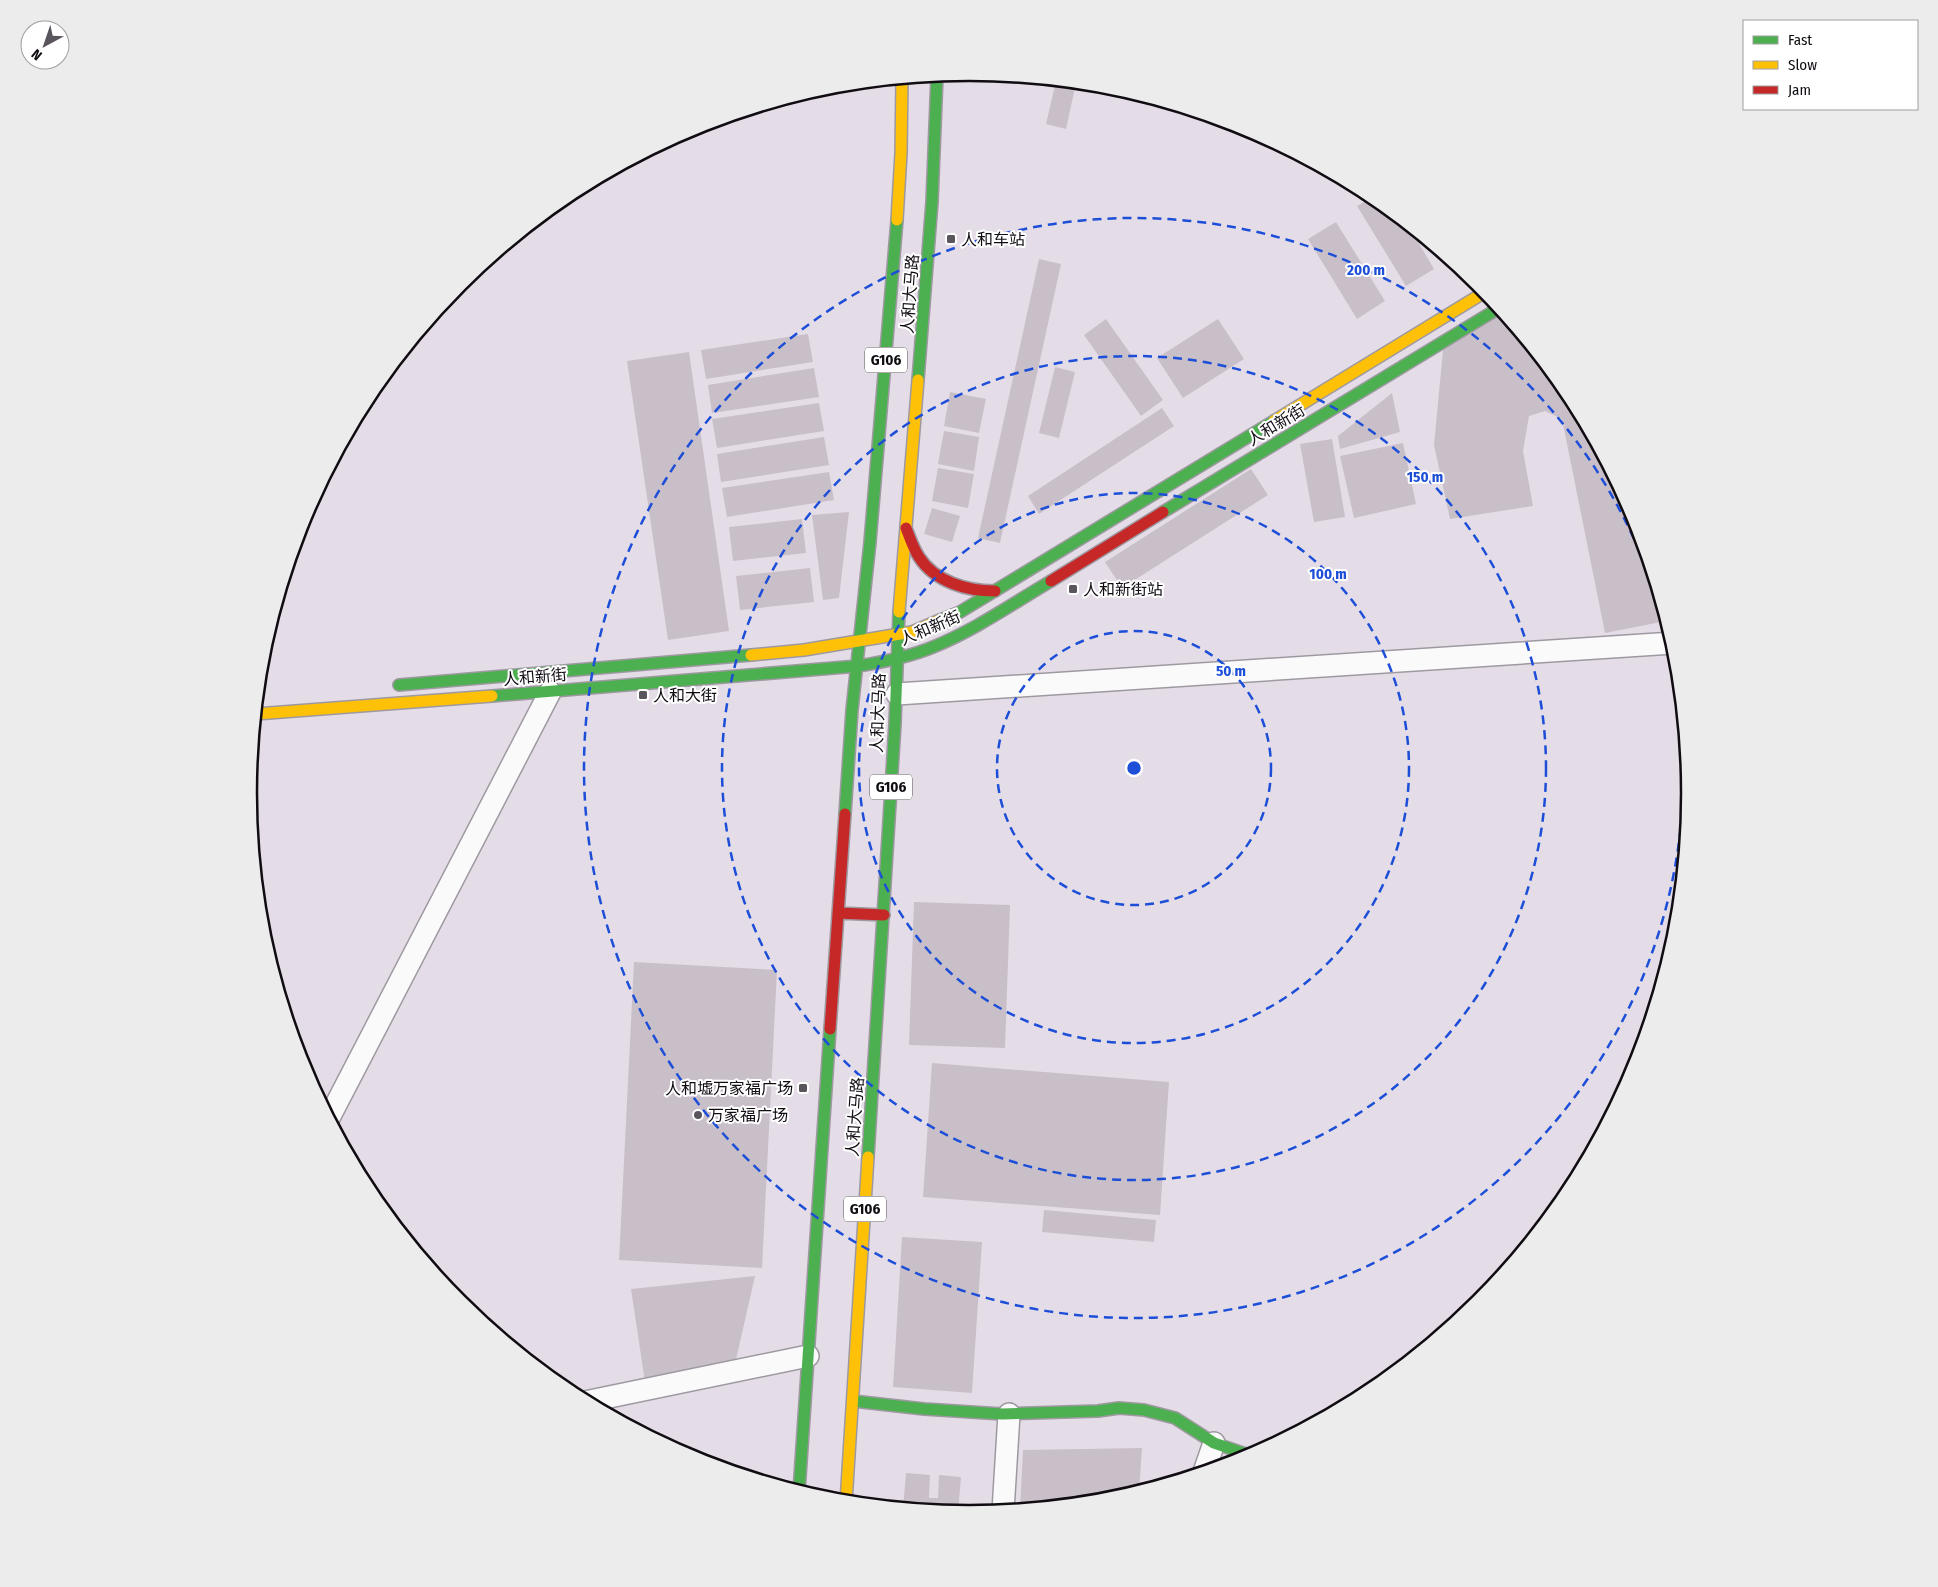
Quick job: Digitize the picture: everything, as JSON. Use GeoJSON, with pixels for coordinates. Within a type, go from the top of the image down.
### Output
{"type":"FeatureCollection","features":[{"type":"Feature","properties":{"kind":"main road","name":"人和大马路"},"geometry":{"type":"LineString","coordinates":[[846,1495],[884,915],[896,694],[897,635],[931,234],[937,82]]}},
{"type":"Feature","properties":{"kind":"main road","name":"人和大马路"},"geometry":{"type":"LineString","coordinates":[[800,1485],[852,710],[858,666],[894,259],[900,160],[902,85]]}},
{"type":"Feature","properties":{"kind":"main road","name":"人和新街"},"geometry":{"type":"LineString","coordinates":[[384,686],[804,650],[897,635],[931,625],[960,612],[1479,296]]}},
{"type":"Feature","properties":{"kind":"main road","name":"人和新街"},"geometry":{"type":"LineString","coordinates":[[262,714],[858,666],[926,651],[976,626],[1493,312]]}},
{"type":"Feature","properties":{"kind":"main road"},"geometry":{"type":"LineString","coordinates":[[905,527],[920,559],[948,582],[979,592],[995,591]]}},
{"type":"Feature","properties":{"kind":"main road"},"geometry":{"type":"LineString","coordinates":[[838,914],[884,915]]}},
{"type":"Feature","properties":{"kind":"main road"},"geometry":{"type":"LineString","coordinates":[[853,1401],[924,1409],[1009,1414],[1119,1408],[1144,1410],[1174,1418],[1214,1443],[1241,1452]]}},
{"type":"Feature","properties":{"kind":"street"},"geometry":{"type":"LineString","coordinates":[[896,694],[1665,644]]}},
{"type":"Feature","properties":{"kind":"street"},"geometry":{"type":"LineString","coordinates":[[332,1112],[550,692]]}},
{"type":"Feature","properties":{"kind":"street"},"geometry":{"type":"LineString","coordinates":[[596,1400],[808,1356]]}},
{"type":"Feature","properties":{"kind":"street"},"geometry":{"type":"LineString","coordinates":[[1003,1505],[1009,1414]]}},
{"type":"Feature","properties":{"kind":"street"},"geometry":{"type":"LineString","coordinates":[[1206,1465],[1214,1443]]}},
{"type":"Feature","properties":{"kind":"building"},"geometry":{"type":"Polygon","coordinates":[[[1055,86],[1075,89],[1066,129],[1046,124],[1055,86]]]}},
{"type":"Feature","properties":{"kind":"building"},"geometry":{"type":"Polygon","coordinates":[[[1365,201],[1403,228],[1416,239],[1434,269],[1406,286],[1357,206],[1365,201]]]}},
{"type":"Feature","properties":{"kind":"building"},"geometry":{"type":"Polygon","coordinates":[[[1336,222],[1385,301],[1357,319],[1308,239],[1336,222]]]}},
{"type":"Feature","properties":{"kind":"building"},"geometry":{"type":"Polygon","coordinates":[[[1039,259],[1061,264],[1000,543],[978,538],[1039,259]]]}},
{"type":"Feature","properties":{"kind":"building"},"geometry":{"type":"Polygon","coordinates":[[[1497,317],[1534,360],[1586,437],[1608,478],[1627,521],[1643,565],[1660,622],[1605,633],[1562,419],[1545,411],[1529,416],[1523,451],[1533,506],[1450,519],[1434,445],[1443,350],[1497,317]]]}},
{"type":"Feature","properties":{"kind":"building"},"geometry":{"type":"Polygon","coordinates":[[[1106,319],[1163,400],[1141,416],[1084,335],[1106,319]]]}},
{"type":"Feature","properties":{"kind":"building"},"geometry":{"type":"Polygon","coordinates":[[[1218,319],[1244,359],[1183,398],[1157,358],[1218,319]]]}},
{"type":"Feature","properties":{"kind":"building"},"geometry":{"type":"Polygon","coordinates":[[[808,334],[813,362],[706,379],[701,350],[808,334]]]}},
{"type":"Feature","properties":{"kind":"building"},"geometry":{"type":"Polygon","coordinates":[[[689,352],[729,631],[668,640],[627,361],[689,352]]]}},
{"type":"Feature","properties":{"kind":"building"},"geometry":{"type":"Polygon","coordinates":[[[1055,367],[1075,372],[1059,438],[1039,433],[1055,367]]]}},
{"type":"Feature","properties":{"kind":"building"},"geometry":{"type":"Polygon","coordinates":[[[814,368],[819,397],[712,413],[708,385],[814,368]]]}},
{"type":"Feature","properties":{"kind":"building"},"geometry":{"type":"Polygon","coordinates":[[[950,392],[986,399],[979,433],[944,426],[950,392]]]}},
{"type":"Feature","properties":{"kind":"building"},"geometry":{"type":"Polygon","coordinates":[[[1392,393],[1400,432],[1340,449],[1338,436],[1392,393]]]}},
{"type":"Feature","properties":{"kind":"building"},"geometry":{"type":"Polygon","coordinates":[[[819,403],[824,431],[717,448],[712,419],[819,403]]]}},
{"type":"Feature","properties":{"kind":"building"},"geometry":{"type":"Polygon","coordinates":[[[1162,408],[1174,426],[1039,514],[1028,496],[1162,408]]]}},
{"type":"Feature","properties":{"kind":"building"},"geometry":{"type":"Polygon","coordinates":[[[944,431],[979,437],[974,471],[938,464],[944,431]]]}},
{"type":"Feature","properties":{"kind":"building"},"geometry":{"type":"Polygon","coordinates":[[[824,437],[829,465],[721,482],[717,454],[824,437]]]}},
{"type":"Feature","properties":{"kind":"building"},"geometry":{"type":"Polygon","coordinates":[[[1332,439],[1345,517],[1314,522],[1300,444],[1332,439]]]}},
{"type":"Feature","properties":{"kind":"building"},"geometry":{"type":"Polygon","coordinates":[[[1403,443],[1416,504],[1354,518],[1340,456],[1403,443]]]}},
{"type":"Feature","properties":{"kind":"building"},"geometry":{"type":"Polygon","coordinates":[[[938,468],[974,474],[968,508],[932,501],[938,468]]]}},
{"type":"Feature","properties":{"kind":"building"},"geometry":{"type":"Polygon","coordinates":[[[1251,469],[1268,495],[1122,588],[1105,562],[1251,469]]]}},
{"type":"Feature","properties":{"kind":"building"},"geometry":{"type":"Polygon","coordinates":[[[829,472],[834,500],[727,517],[722,488],[829,472]]]}},
{"type":"Feature","properties":{"kind":"building"},"geometry":{"type":"Polygon","coordinates":[[[932,508],[960,516],[952,542],[924,534],[932,508]]]}},
{"type":"Feature","properties":{"kind":"building"},"geometry":{"type":"Polygon","coordinates":[[[849,512],[839,598],[823,600],[812,515],[849,512]]]}},
{"type":"Feature","properties":{"kind":"building"},"geometry":{"type":"Polygon","coordinates":[[[802,519],[806,553],[733,561],[729,527],[802,519]]]}},
{"type":"Feature","properties":{"kind":"building"},"geometry":{"type":"Polygon","coordinates":[[[810,568],[814,602],[740,610],[736,576],[810,568]]]}},
{"type":"Feature","properties":{"kind":"building"},"geometry":{"type":"Polygon","coordinates":[[[914,902],[1010,905],[1005,1048],[909,1045],[914,902]]]}},
{"type":"Feature","properties":{"kind":"building","name":"万家福广场"},"geometry":{"type":"Polygon","coordinates":[[[634,962],[777,970],[762,1268],[619,1260],[634,962]]]}},
{"type":"Feature","properties":{"kind":"building"},"geometry":{"type":"Polygon","coordinates":[[[932,1063],[1169,1082],[1160,1215],[923,1197],[932,1063]]]}},
{"type":"Feature","properties":{"kind":"building"},"geometry":{"type":"Polygon","coordinates":[[[1044,1210],[1156,1220],[1154,1242],[1042,1232],[1044,1210]]]}},
{"type":"Feature","properties":{"kind":"building"},"geometry":{"type":"Polygon","coordinates":[[[902,1237],[982,1242],[972,1393],[893,1387],[902,1237]]]}},
{"type":"Feature","properties":{"kind":"building"},"geometry":{"type":"Polygon","coordinates":[[[755,1276],[735,1364],[645,1382],[631,1289],[755,1276]]]}},
{"type":"Feature","properties":{"kind":"building"},"geometry":{"type":"Polygon","coordinates":[[[1142,1448],[1140,1484],[1062,1500],[1020,1504],[1023,1450],[1142,1448]]]}},
{"type":"Feature","properties":{"kind":"building"},"geometry":{"type":"Polygon","coordinates":[[[906,1473],[930,1475],[929,1498],[938,1498],[939,1475],[961,1477],[959,1506],[903,1502],[906,1473]]]}},
{"type":"Feature","properties":{"kind":"traffic: fast"},"geometry":{"type":"LineString","coordinates":[[918,380],[932,202],[937,82]]}},
{"type":"Feature","properties":{"kind":"traffic: fast"},"geometry":{"type":"LineString","coordinates":[[845,814],[852,710],[870,542],[897,220]]}},
{"type":"Feature","properties":{"kind":"traffic: fast"},"geometry":{"type":"LineString","coordinates":[[1163,512],[1493,312]]}},
{"type":"Feature","properties":{"kind":"traffic: fast"},"geometry":{"type":"LineString","coordinates":[[940,620],[960,612],[1274,421]]}},
{"type":"Feature","properties":{"kind":"traffic: fast"},"geometry":{"type":"LineString","coordinates":[[492,696],[858,666],[887,661],[915,654],[949,640],[979,625],[1051,581]]}},
{"type":"Feature","properties":{"kind":"traffic: fast"},"geometry":{"type":"LineString","coordinates":[[868,1157],[895,724],[899,612]]}},
{"type":"Feature","properties":{"kind":"traffic: fast"},"geometry":{"type":"LineString","coordinates":[[399,685],[751,655]]}},
{"type":"Feature","properties":{"kind":"traffic: fast"},"geometry":{"type":"LineString","coordinates":[[799,1485],[830,1029]]}},
{"type":"Feature","properties":{"kind":"traffic: fast"},"geometry":{"type":"LineString","coordinates":[[853,1401],[924,1409],[1002,1414],[1098,1411],[1119,1408],[1144,1410],[1175,1418],[1214,1443],[1241,1452]]}},
{"type":"Feature","properties":{"kind":"traffic: slow"},"geometry":{"type":"LineString","coordinates":[[897,220],[901,153],[902,85]]}},
{"type":"Feature","properties":{"kind":"traffic: slow"},"geometry":{"type":"LineString","coordinates":[[1274,421],[1478,296]]}},
{"type":"Feature","properties":{"kind":"traffic: slow"},"geometry":{"type":"LineString","coordinates":[[899,612],[918,380]]}},
{"type":"Feature","properties":{"kind":"traffic: slow"},"geometry":{"type":"LineString","coordinates":[[751,655],[804,650],[912,632],[940,620]]}},
{"type":"Feature","properties":{"kind":"traffic: slow"},"geometry":{"type":"LineString","coordinates":[[262,714],[492,696]]}},
{"type":"Feature","properties":{"kind":"traffic: slow"},"geometry":{"type":"LineString","coordinates":[[846,1495],[868,1157]]}},
{"type":"Feature","properties":{"kind":"traffic: jam"},"geometry":{"type":"LineString","coordinates":[[1051,581],[1163,512]]}},
{"type":"Feature","properties":{"kind":"traffic: jam"},"geometry":{"type":"LineString","coordinates":[[906,528],[917,554],[934,573],[963,587],[995,591]]}},
{"type":"Feature","properties":{"kind":"traffic: jam"},"geometry":{"type":"LineString","coordinates":[[830,1029],[845,814]]}},
{"type":"Feature","properties":{"kind":"traffic: jam"},"geometry":{"type":"LineString","coordinates":[[838,913],[884,915]]}},
{"type":"Feature","properties":{"kind":"place","name":"人和车站"},"geometry":{"type":"Point","coordinates":[951,239]}},
{"type":"Feature","properties":{"kind":"place","name":"人和新街站"},"geometry":{"type":"Point","coordinates":[1073,589]}},
{"type":"Feature","properties":{"kind":"place","name":"人和大街"},"geometry":{"type":"Point","coordinates":[643,695]}},
{"type":"Feature","properties":{"kind":"place","name":"人和墟万家福广场"},"geometry":{"type":"Point","coordinates":[803,1088]}},
{"type":"Feature","properties":{"kind":"place","name":"万家福广场"},"geometry":{"type":"Point","coordinates":[698,1115]}}]}
